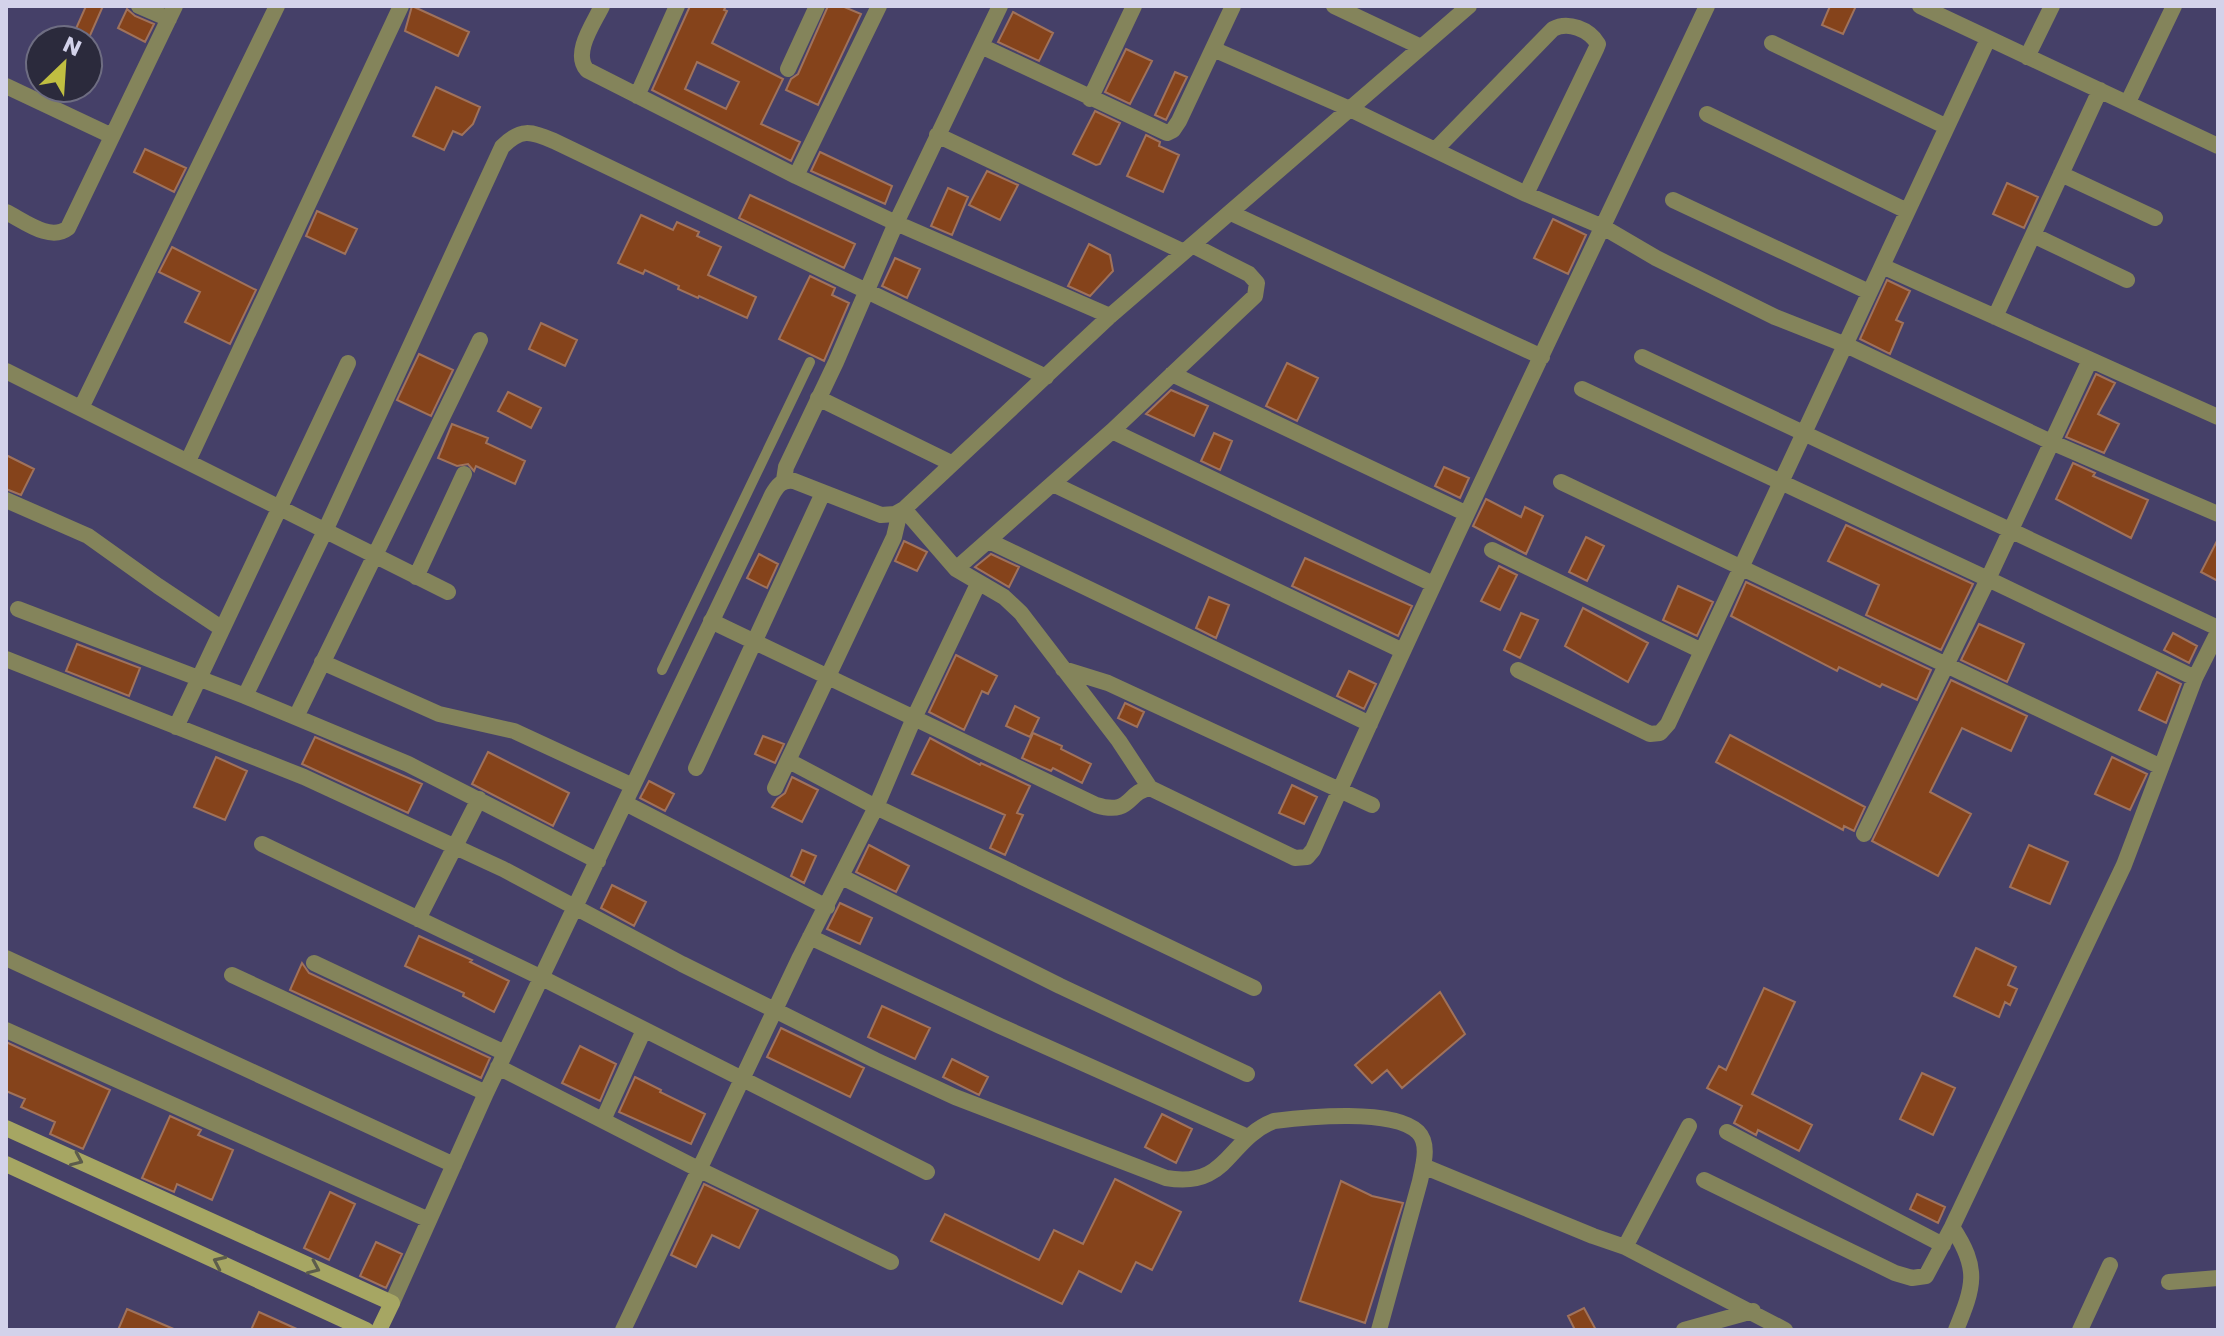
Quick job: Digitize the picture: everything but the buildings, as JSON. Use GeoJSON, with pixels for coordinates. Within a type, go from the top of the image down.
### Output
{"type":"FeatureCollection","features":[{"type":"Feature","properties":{"kind":"street"},"geometry":{"type":"LineString","coordinates":[[6,212],[43,231],[57,234],[68,228],[172,13],[139,6]]}},
{"type":"Feature","properties":{"kind":"street"},"geometry":{"type":"LineString","coordinates":[[81,408],[277,6]]}},
{"type":"Feature","properties":{"kind":"street"},"geometry":{"type":"LineString","coordinates":[[188,461],[401,6]]}},
{"type":"Feature","properties":{"kind":"street"},"geometry":{"type":"LineString","coordinates":[[602,6],[581,55],[583,67],[796,176],[1110,316]]}},
{"type":"Feature","properties":{"kind":"street"},"geometry":{"type":"LineString","coordinates":[[637,96],[677,6]]}},
{"type":"Feature","properties":{"kind":"street"},"geometry":{"type":"LineString","coordinates":[[788,69],[817,6]]}},
{"type":"Feature","properties":{"kind":"street"},"geometry":{"type":"LineString","coordinates":[[796,176],[879,6]]}},
{"type":"Feature","properties":{"kind":"street"},"geometry":{"type":"LineString","coordinates":[[379,1330],[486,1093],[772,495],[784,480],[788,463],[896,223],[1000,6]]}},
{"type":"Feature","properties":{"kind":"street"},"geometry":{"type":"LineString","coordinates":[[1090,99],[1134,6]]}},
{"type":"Feature","properties":{"kind":"street"},"geometry":{"type":"LineString","coordinates":[[981,46],[1167,133],[1179,121],[1233,6]]}},
{"type":"Feature","properties":{"kind":"street"},"geometry":{"type":"LineString","coordinates":[[1334,6],[1421,47]]}},
{"type":"Feature","properties":{"kind":"street"},"geometry":{"type":"LineString","coordinates":[[775,788],[894,537],[900,512],[1110,316],[1469,6]]}},
{"type":"Feature","properties":{"kind":"street"},"geometry":{"type":"LineString","coordinates":[[784,480],[794,481],[873,513],[900,512],[956,569],[1013,604],[1129,755],[1150,788],[1301,859],[1313,850],[1465,513],[1707,6]]}},
{"type":"Feature","properties":{"kind":"street"},"geometry":{"type":"LineString","coordinates":[[1920,6],[1943,11],[1988,39],[2218,146]]}},
{"type":"Feature","properties":{"kind":"street"},"geometry":{"type":"LineString","coordinates":[[2027,57],[2052,6]]}},
{"type":"Feature","properties":{"kind":"street"},"geometry":{"type":"LineString","coordinates":[[2128,102],[2174,6]]}},
{"type":"Feature","properties":{"kind":"street"},"geometry":{"type":"LineString","coordinates":[[1436,149],[1553,29],[1563,24],[1592,35],[1598,44],[1596,49],[1526,194]]}},
{"type":"Feature","properties":{"kind":"street"},"geometry":{"type":"LineString","coordinates":[[1518,670],[1655,735],[1668,724],[1988,39]]}},
{"type":"Feature","properties":{"kind":"street"},"geometry":{"type":"LineString","coordinates":[[1772,43],[1945,126]]}},
{"type":"Feature","properties":{"kind":"street"},"geometry":{"type":"LineString","coordinates":[[1213,49],[1603,227],[1656,258],[1775,317],[1846,345],[2051,442],[2218,514]]}},
{"type":"Feature","properties":{"kind":"street"},"geometry":{"type":"LineString","coordinates":[[6,86],[112,136]]}},
{"type":"Feature","properties":{"kind":"street"},"geometry":{"type":"LineString","coordinates":[[1995,317],[2100,90]]}},
{"type":"Feature","properties":{"kind":"street"},"geometry":{"type":"LineString","coordinates":[[1707,114],[1907,211]]}},
{"type":"Feature","properties":{"kind":"street"},"geometry":{"type":"LineString","coordinates":[[245,696],[325,531],[502,147],[514,135],[526,132],[546,138],[1046,377]]}},
{"type":"Feature","properties":{"kind":"street"},"geometry":{"type":"LineString","coordinates":[[937,135],[1249,274],[1257,283],[1251,300],[1112,431],[956,569]]}},
{"type":"Feature","properties":{"kind":"street"},"geometry":{"type":"LineString","coordinates":[[2061,174],[2155,218]]}},
{"type":"Feature","properties":{"kind":"street"},"geometry":{"type":"LineString","coordinates":[[1673,200],[1869,292]]}},
{"type":"Feature","properties":{"kind":"street"},"geometry":{"type":"LineString","coordinates":[[1231,213],[1542,357]]}},
{"type":"Feature","properties":{"kind":"street"},"geometry":{"type":"LineString","coordinates":[[2033,235],[2127,280]]}},
{"type":"Feature","properties":{"kind":"street"},"geometry":{"type":"LineString","coordinates":[[1882,266],[2218,417]]}},
{"type":"Feature","properties":{"kind":"street"},"geometry":{"type":"LineString","coordinates":[[296,717],[480,340]]}},
{"type":"Feature","properties":{"kind":"street"},"geometry":{"type":"LineString","coordinates":[[1642,357],[1805,436],[2011,529],[2218,630],[2159,766],[2124,865],[1926,1276],[1912,1278],[1895,1273],[1704,1180]]}},
{"type":"Feature","properties":{"kind":"street"},"geometry":{"type":"LineString","coordinates":[[1864,834],[2090,360]]}},
{"type":"Feature","properties":{"kind":"street"},"geometry":{"type":"LineString","coordinates":[[176,727],[348,363]]}},
{"type":"Feature","properties":{"kind":"street"},"geometry":{"type":"LineString","coordinates":[[6,371],[448,592]]}},
{"type":"Feature","properties":{"kind":"street"},"geometry":{"type":"LineString","coordinates":[[1172,374],[1465,513]]}},
{"type":"Feature","properties":{"kind":"street"},"geometry":{"type":"LineString","coordinates":[[1582,389],[2195,678]]}},
{"type":"Feature","properties":{"kind":"street"},"geometry":{"type":"LineString","coordinates":[[818,398],[951,463]]}},
{"type":"Feature","properties":{"kind":"street"},"geometry":{"type":"LineString","coordinates":[[1112,431],[1433,584]]}},
{"type":"Feature","properties":{"kind":"street"},"geometry":{"type":"LineString","coordinates":[[416,577],[464,474]]}},
{"type":"Feature","properties":{"kind":"street"},"geometry":{"type":"LineString","coordinates":[[1561,482],[2159,766]]}},
{"type":"Feature","properties":{"kind":"street"},"geometry":{"type":"LineString","coordinates":[[1053,484],[1403,651]]}},
{"type":"Feature","properties":{"kind":"street"},"geometry":{"type":"LineString","coordinates":[[696,768],[823,493]]}},
{"type":"Feature","properties":{"kind":"street"},"geometry":{"type":"LineString","coordinates":[[6,500],[88,536],[221,628]]}},
{"type":"Feature","properties":{"kind":"street"},"geometry":{"type":"LineString","coordinates":[[989,541],[1370,724]]}},
{"type":"Feature","properties":{"kind":"street"},"geometry":{"type":"LineString","coordinates":[[1492,550],[1702,651]]}},
{"type":"Feature","properties":{"kind":"street"},"geometry":{"type":"LineString","coordinates":[[623,1330],[810,937],[876,807],[914,718],[978,584]]}},
{"type":"Feature","properties":{"kind":"street"},"geometry":{"type":"LineString","coordinates":[[18,609],[245,696],[408,764],[598,861]]}},
{"type":"Feature","properties":{"kind":"street"},"geometry":{"type":"LineString","coordinates":[[711,621],[1085,800],[1107,808],[1117,808],[1126,805],[1141,790],[1150,788]]}},
{"type":"Feature","properties":{"kind":"street"},"geometry":{"type":"LineString","coordinates":[[6,659],[304,777],[455,846],[682,964],[955,1097],[1166,1178],[1193,1181],[1206,1176],[1262,1126],[1291,1119],[1352,1115],[1403,1124],[1418,1132],[1424,1143],[1423,1166],[1379,1330]]}},
{"type":"Feature","properties":{"kind":"street"},"geometry":{"type":"LineString","coordinates":[[322,662],[439,714],[514,731],[633,786]]}},
{"type":"Feature","properties":{"kind":"street"},"geometry":{"type":"LineString","coordinates":[[1063,669],[1108,683],[1372,805]]}},
{"type":"Feature","properties":{"kind":"street"},"geometry":{"type":"LineString","coordinates":[[789,761],[876,807],[1254,988]]}},
{"type":"Feature","properties":{"kind":"street"},"geometry":{"type":"LineString","coordinates":[[418,919],[479,799]]}},
{"type":"Feature","properties":{"kind":"street"},"geometry":{"type":"LineString","coordinates":[[625,803],[827,907]]}},
{"type":"Feature","properties":{"kind":"street"},"geometry":{"type":"LineString","coordinates":[[262,844],[542,978],[927,1172]]}},
{"type":"Feature","properties":{"kind":"street"},"geometry":{"type":"LineString","coordinates":[[842,877],[1060,986],[1247,1074]]}},
{"type":"Feature","properties":{"kind":"street"},"geometry":{"type":"LineString","coordinates":[[810,937],[1248,1137]]}},
{"type":"Feature","properties":{"kind":"street"},"geometry":{"type":"LineString","coordinates":[[6,958],[454,1165]]}},
{"type":"Feature","properties":{"kind":"street"},"geometry":{"type":"LineString","coordinates":[[314,963],[502,1060],[603,1120],[891,1262]]}},
{"type":"Feature","properties":{"kind":"street"},"geometry":{"type":"LineString","coordinates":[[232,975],[486,1093]]}},
{"type":"Feature","properties":{"kind":"street"},"geometry":{"type":"LineString","coordinates":[[6,1030],[429,1220]]}},
{"type":"Feature","properties":{"kind":"street"},"geometry":{"type":"LineString","coordinates":[[603,1120],[644,1030]]}},
{"type":"Feature","properties":{"kind":"street"},"geometry":{"type":"LineString","coordinates":[[1625,1247],[1689,1126]]}},
{"type":"Feature","properties":{"kind":"street"},"geometry":{"type":"LineString","coordinates":[[6,1128],[392,1303]]}},
{"type":"Feature","properties":{"kind":"street"},"geometry":{"type":"LineString","coordinates":[[1727,1132],[1943,1245]]}},
{"type":"Feature","properties":{"kind":"street"},"geometry":{"type":"LineString","coordinates":[[6,1164],[366,1330]]}},
{"type":"Feature","properties":{"kind":"street"},"geometry":{"type":"LineString","coordinates":[[1423,1166],[1625,1247],[1785,1330]]}},
{"type":"Feature","properties":{"kind":"street"},"geometry":{"type":"LineString","coordinates":[[1952,1227],[1968,1252],[1973,1278],[1972,1290],[1956,1330]]}},
{"type":"Feature","properties":{"kind":"street"},"geometry":{"type":"LineString","coordinates":[[2080,1330],[2110,1265]]}},
{"type":"Feature","properties":{"kind":"street"},"geometry":{"type":"LineString","coordinates":[[2169,1282],[2218,1278]]}},
{"type":"Feature","properties":{"kind":"street"},"geometry":{"type":"LineString","coordinates":[[1684,1330],[1753,1311]]}},
{"type":"Feature","properties":{"kind":"lane"},"geometry":{"type":"LineString","coordinates":[[662,670],[810,362]]}},
{"type":"Feature","properties":{"kind":"lane"},"geometry":{"type":"LineString","coordinates":[[766,453],[788,463]]}}]}
